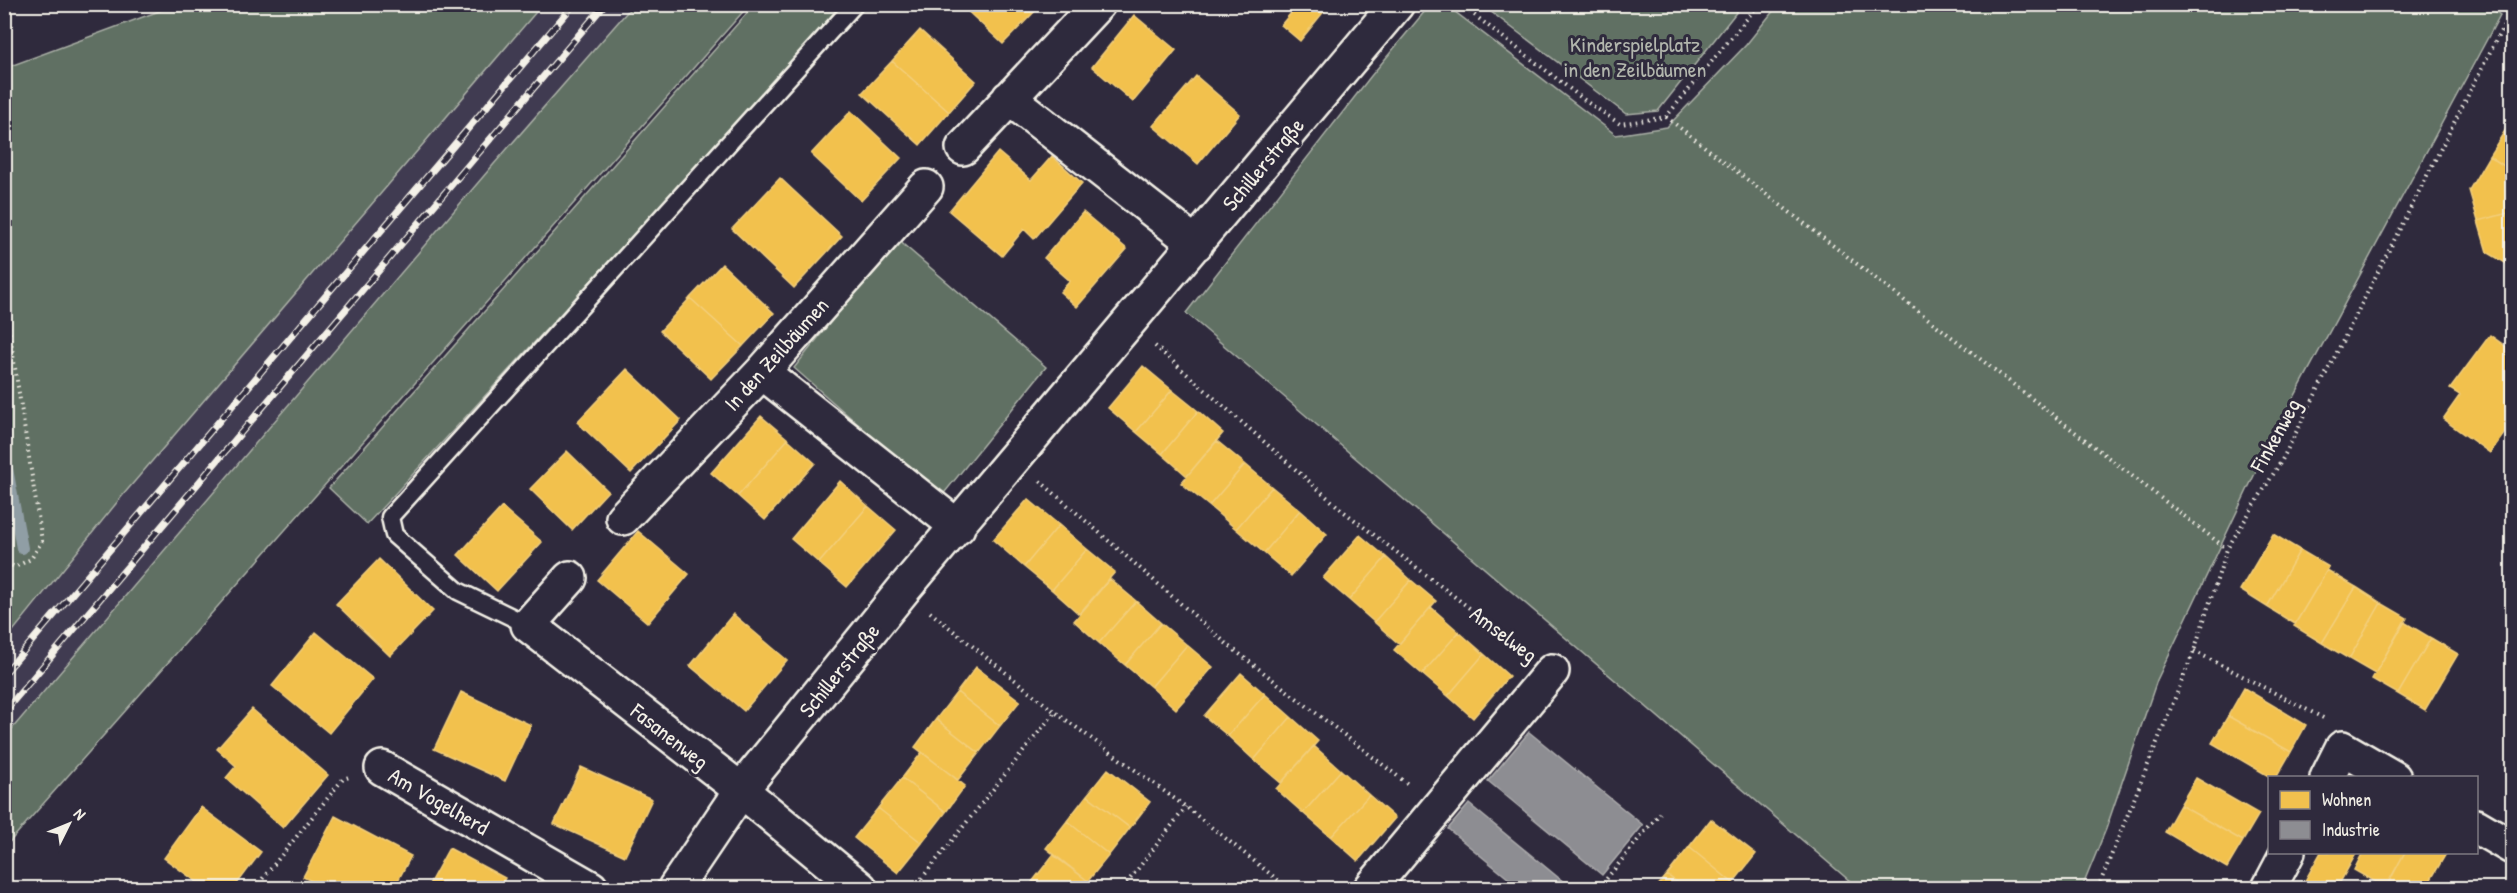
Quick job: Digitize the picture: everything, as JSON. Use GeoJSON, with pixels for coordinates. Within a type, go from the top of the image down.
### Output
{"type":"FeatureCollection","features":[{"type":"Feature","properties":{"kind":"street"},"geometry":{"type":"LineString","coordinates":[[963,148],[1098,4]]}},
{"type":"Feature","properties":{"kind":"street","name":"Schillerstraße"},"geometry":{"type":"LineString","coordinates":[[675,888],[741,790],[903,590],[1015,460],[1397,4]]}},
{"type":"Feature","properties":{"kind":"street"},"geometry":{"type":"LineString","coordinates":[[1010,98],[1196,244]]}},
{"type":"Feature","properties":{"kind":"street","name":"In den Zeilbäumen"},"geometry":{"type":"LineString","coordinates":[[623,518],[762,372],[926,187]]}},
{"type":"Feature","properties":{"kind":"street"},"geometry":{"type":"LineString","coordinates":[[762,372],[957,527]]}},
{"type":"Feature","properties":{"kind":"street"},"geometry":{"type":"LineString","coordinates":[[528,625],[570,578]]}},
{"type":"Feature","properties":{"kind":"street","name":"Fasanenweg"},"geometry":{"type":"LineString","coordinates":[[528,625],[741,790],[860,888]]}},
{"type":"Feature","properties":{"kind":"street","name":"Amselweg"},"geometry":{"type":"LineString","coordinates":[[1382,884],[1438,807],[1552,671]]}},
{"type":"Feature","properties":{"kind":"street"},"geometry":{"type":"LineString","coordinates":[[2328,776],[2342,748],[2392,776]]}},
{"type":"Feature","properties":{"kind":"street","name":"Am Vogelherd"},"geometry":{"type":"LineString","coordinates":[[382,768],[591,888]]}},
{"type":"Feature","properties":{"kind":"street"},"geometry":{"type":"LineString","coordinates":[[2478,827],[2512,847]]}},
{"type":"Feature","properties":{"kind":"street"},"geometry":{"type":"LineString","coordinates":[[2269,888],[2287,854]]}},
{"type":"Feature","properties":{"kind":"lane"},"geometry":{"type":"LineString","coordinates":[[528,625],[458,591],[394,535],[390,517],[855,4]]}},
{"type":"Feature","properties":{"kind":"path"},"geometry":{"type":"LineString","coordinates":[[1460,4],[1587,102],[1620,124],[1666,117],[1760,4]]}},
{"type":"Feature","properties":{"kind":"path","name":"Finkenweg"},"geometry":{"type":"LineString","coordinates":[[2098,888],[2194,651],[2227,549],[2282,460],[2512,9]]}},
{"type":"Feature","properties":{"kind":"path"},"geometry":{"type":"LineString","coordinates":[[1666,117],[2227,549]]}},
{"type":"Feature","properties":{"kind":"path"},"geometry":{"type":"LineString","coordinates":[[4,297],[42,541],[31,559],[15,567],[4,562]]}},
{"type":"Feature","properties":{"kind":"path","name":"Amselweg"},"geometry":{"type":"LineString","coordinates":[[1129,324],[1343,511],[1552,671]]}},
{"type":"Feature","properties":{"kind":"path"},"geometry":{"type":"LineString","coordinates":[[1015,460],[1246,660],[1438,807]]}},
{"type":"Feature","properties":{"kind":"path"},"geometry":{"type":"LineString","coordinates":[[903,590],[1055,712],[1186,807],[1288,888]]}},
{"type":"Feature","properties":{"kind":"path"},"geometry":{"type":"LineString","coordinates":[[2194,651],[2336,724],[2342,748]]}},
{"type":"Feature","properties":{"kind":"path"},"geometry":{"type":"LineString","coordinates":[[914,888],[1055,712]]}},
{"type":"Feature","properties":{"kind":"path","name":"Am Vogelherd"},"geometry":{"type":"LineString","coordinates":[[255,888],[343,779],[382,768]]}},
{"type":"Feature","properties":{"kind":"path"},"geometry":{"type":"LineString","coordinates":[[1123,888],[1186,807]]}},
{"type":"Feature","properties":{"kind":"path"},"geometry":{"type":"LineString","coordinates":[[1599,888],[1660,813]]}},
{"type":"Feature","properties":{"kind":"shaded area"},"geometry":{"type":"Polygon","coordinates":[[[542,5],[634,5],[494,164],[5,737],[5,641],[123,495],[542,5]]]}},
{"type":"Feature","properties":{"kind":"green space"},"geometry":{"type":"Polygon","coordinates":[[[178,4],[542,5],[123,495],[5,641],[5,68],[178,4]]]}},
{"type":"Feature","properties":{"kind":"green space"},"geometry":{"type":"Polygon","coordinates":[[[634,4],[749,5],[5,847],[5,737],[494,164],[634,4]]]}},
{"type":"Feature","properties":{"kind":"green space"},"geometry":{"type":"Polygon","coordinates":[[[754,5],[845,5],[367,524],[329,488],[754,5]]]}},
{"type":"Feature","properties":{"kind":"green space"},"geometry":{"type":"Polygon","coordinates":[[[1430,5],[1446,5],[1616,135],[1667,127],[1746,45],[1778,5],[2487,5],[2500,15],[2269,444],[2157,680],[2106,829],[2082,888],[1858,888],[1186,313],[1371,76],[1430,5]]]}},
{"type":"Feature","properties":{"kind":"green space","name":"Kinderspielplatz in den Zeilbäumen"},"geometry":{"type":"Polygon","coordinates":[[[1482,5],[1742,5],[1658,111],[1626,114],[1482,5]]]}},
{"type":"Feature","properties":{"kind":"green space"},"geometry":{"type":"Polygon","coordinates":[[[897,239],[1046,367],[941,497],[794,368],[897,239]]]}},
{"type":"Feature","properties":{"kind":"building: Wohnen"},"geometry":{"type":"Polygon","coordinates":[[[960,4],[1034,4],[1038,8],[1003,44],[960,4]]]}},
{"type":"Feature","properties":{"kind":"building: Wohnen"},"geometry":{"type":"Polygon","coordinates":[[[1281,4],[1330,4],[1300,41],[1281,25],[1291,13],[1281,4]]]}},
{"type":"Feature","properties":{"kind":"building: Wohnen"},"geometry":{"type":"Polygon","coordinates":[[[1134,15],[1176,50],[1133,102],[1092,67],[1134,15]]]}},
{"type":"Feature","properties":{"kind":"building: Wohnen"},"geometry":{"type":"Polygon","coordinates":[[[920,30],[976,81],[949,112],[892,61],[920,30]]]}},
{"type":"Feature","properties":{"kind":"building: Wohnen"},"geometry":{"type":"Polygon","coordinates":[[[892,61],[949,112],[920,145],[862,93],[892,61]]]}},
{"type":"Feature","properties":{"kind":"building: Wohnen"},"geometry":{"type":"Polygon","coordinates":[[[1196,76],[1240,114],[1198,164],[1153,126],[1196,76]]]}},
{"type":"Feature","properties":{"kind":"building: Wohnen"},"geometry":{"type":"Polygon","coordinates":[[[851,111],[901,158],[861,201],[811,154],[851,111]]]}},
{"type":"Feature","properties":{"kind":"building: Wohnen"},"geometry":{"type":"Polygon","coordinates":[[[2508,126],[2512,128],[2512,171],[2489,156],[2508,126]]]}},
{"type":"Feature","properties":{"kind":"building: Wohnen"},"geometry":{"type":"Polygon","coordinates":[[[998,152],[1031,180],[1052,156],[1082,183],[1034,239],[1024,229],[1002,256],[949,211],[998,152]]]}},
{"type":"Feature","properties":{"kind":"building: Wohnen"},"geometry":{"type":"Polygon","coordinates":[[[2489,156],[2512,171],[2512,212],[2478,221],[2469,190],[2489,156]]]}},
{"type":"Feature","properties":{"kind":"building: Wohnen"},"geometry":{"type":"Polygon","coordinates":[[[780,178],[842,236],[794,288],[732,229],[780,178]]]}},
{"type":"Feature","properties":{"kind":"building: Wohnen"},"geometry":{"type":"Polygon","coordinates":[[[1083,212],[1127,249],[1077,307],[1060,292],[1070,281],[1044,258],[1083,212]]]}},
{"type":"Feature","properties":{"kind":"building: Wohnen"},"geometry":{"type":"Polygon","coordinates":[[[2512,212],[2512,267],[2487,252],[2478,221],[2512,212]]]}},
{"type":"Feature","properties":{"kind":"building: Wohnen"},"geometry":{"type":"Polygon","coordinates":[[[722,264],[774,313],[743,346],[690,298],[722,264]]]}},
{"type":"Feature","properties":{"kind":"building: Wohnen"},"geometry":{"type":"Polygon","coordinates":[[[690,298],[743,346],[711,379],[660,331],[690,298]]]}},
{"type":"Feature","properties":{"kind":"building: Wohnen"},"geometry":{"type":"Polygon","coordinates":[[[2490,335],[2512,351],[2512,429],[2509,427],[2490,453],[2443,419],[2460,395],[2450,389],[2490,335]]]}},
{"type":"Feature","properties":{"kind":"building: Wohnen"},"geometry":{"type":"Polygon","coordinates":[[[1143,366],[1172,390],[1136,432],[1108,408],[1143,366]]]}},
{"type":"Feature","properties":{"kind":"building: Wohnen"},"geometry":{"type":"Polygon","coordinates":[[[627,369],[681,420],[631,473],[577,422],[627,369]]]}},
{"type":"Feature","properties":{"kind":"building: Wohnen"},"geometry":{"type":"Polygon","coordinates":[[[1172,390],[1198,411],[1162,454],[1136,432],[1172,390]]]}},
{"type":"Feature","properties":{"kind":"building: Wohnen"},"geometry":{"type":"Polygon","coordinates":[[[1198,411],[1223,433],[1187,476],[1162,454],[1198,411]]]}},
{"type":"Feature","properties":{"kind":"building: Wohnen"},"geometry":{"type":"Polygon","coordinates":[[[761,416],[788,439],[738,496],[711,473],[761,416]]]}},
{"type":"Feature","properties":{"kind":"building: Wohnen"},"geometry":{"type":"Polygon","coordinates":[[[788,439],[815,463],[765,520],[738,496],[788,439]]]}},
{"type":"Feature","properties":{"kind":"building: Wohnen"},"geometry":{"type":"Polygon","coordinates":[[[1217,441],[1245,464],[1209,506],[1181,483],[1217,441]]]}},
{"type":"Feature","properties":{"kind":"building: Wohnen"},"geometry":{"type":"Polygon","coordinates":[[[567,451],[608,491],[572,530],[530,489],[567,451]]]}},
{"type":"Feature","properties":{"kind":"building: Wohnen"},"geometry":{"type":"Polygon","coordinates":[[[1245,464],[1272,487],[1236,529],[1209,506],[1245,464]]]}},
{"type":"Feature","properties":{"kind":"building: Wohnen"},"geometry":{"type":"Polygon","coordinates":[[[840,481],[868,506],[819,563],[791,539],[840,481]]]}},
{"type":"Feature","properties":{"kind":"building: Wohnen"},"geometry":{"type":"Polygon","coordinates":[[[1272,487],[1300,510],[1264,553],[1236,529],[1272,487]]]}},
{"type":"Feature","properties":{"kind":"building: Wohnen"},"geometry":{"type":"Polygon","coordinates":[[[1028,499],[1059,525],[1024,567],[993,540],[1028,499]]]}},
{"type":"Feature","properties":{"kind":"building: Wohnen"},"geometry":{"type":"Polygon","coordinates":[[[868,506],[896,530],[847,587],[819,563],[868,506]]]}},
{"type":"Feature","properties":{"kind":"building: Wohnen"},"geometry":{"type":"Polygon","coordinates":[[[502,507],[542,542],[497,591],[458,555],[502,507]]]}},
{"type":"Feature","properties":{"kind":"building: Wohnen"},"geometry":{"type":"Polygon","coordinates":[[[1300,510],[1327,534],[1291,576],[1264,553],[1300,510]]]}},
{"type":"Feature","properties":{"kind":"building: Wohnen"},"geometry":{"type":"Polygon","coordinates":[[[1059,525],[1087,549],[1052,590],[1024,567],[1059,525]]]}},
{"type":"Feature","properties":{"kind":"building: Wohnen"},"geometry":{"type":"Polygon","coordinates":[[[638,531],[689,574],[648,623],[597,580],[638,531]]]}},
{"type":"Feature","properties":{"kind":"building: Wohnen"},"geometry":{"type":"Polygon","coordinates":[[[2273,534],[2300,550],[2267,607],[2240,590],[2273,534]]]}},
{"type":"Feature","properties":{"kind":"building: Wohnen"},"geometry":{"type":"Polygon","coordinates":[[[1360,535],[1386,557],[1349,600],[1323,578],[1360,535]]]}},
{"type":"Feature","properties":{"kind":"building: Wohnen"},"geometry":{"type":"Polygon","coordinates":[[[1087,549],[1115,572],[1079,614],[1052,590],[1087,549]]]}},
{"type":"Feature","properties":{"kind":"building: Wohnen"},"geometry":{"type":"Polygon","coordinates":[[[2300,550],[2329,567],[2295,624],[2267,607],[2300,550]]]}},
{"type":"Feature","properties":{"kind":"building: Wohnen"},"geometry":{"type":"Polygon","coordinates":[[[1386,557],[1411,580],[1374,622],[1349,600],[1386,557]]]}},
{"type":"Feature","properties":{"kind":"building: Wohnen"},"geometry":{"type":"Polygon","coordinates":[[[379,559],[433,611],[390,656],[336,604],[379,559]]]}},
{"type":"Feature","properties":{"kind":"building: Wohnen"},"geometry":{"type":"Polygon","coordinates":[[[2327,570],[2356,587],[2322,643],[2294,626],[2327,570]]]}},
{"type":"Feature","properties":{"kind":"building: Wohnen"},"geometry":{"type":"Polygon","coordinates":[[[1110,579],[1136,601],[1099,643],[1074,621],[1110,579]]]}},
{"type":"Feature","properties":{"kind":"building: Wohnen"},"geometry":{"type":"Polygon","coordinates":[[[1411,580],[1436,601],[1399,644],[1374,622],[1411,580]]]}},
{"type":"Feature","properties":{"kind":"building: Wohnen"},"geometry":{"type":"Polygon","coordinates":[[[2356,587],[2381,603],[2349,659],[2322,643],[2356,587]]]}},
{"type":"Feature","properties":{"kind":"building: Wohnen"},"geometry":{"type":"Polygon","coordinates":[[[1136,601],[1161,623],[1125,665],[1099,643],[1136,601]]]}},
{"type":"Feature","properties":{"kind":"building: Wohnen"},"geometry":{"type":"Polygon","coordinates":[[[2381,603],[2407,618],[2375,674],[2349,659],[2381,603]]]}},
{"type":"Feature","properties":{"kind":"building: Wohnen"},"geometry":{"type":"Polygon","coordinates":[[[1431,607],[1459,632],[1422,674],[1394,650],[1431,607]]]}},
{"type":"Feature","properties":{"kind":"building: Wohnen"},"geometry":{"type":"Polygon","coordinates":[[[733,614],[787,660],[744,711],[690,666],[733,614]]]}},
{"type":"Feature","properties":{"kind":"building: Wohnen"},"geometry":{"type":"Polygon","coordinates":[[[2404,622],[2431,638],[2398,694],[2372,679],[2404,622]]]}},
{"type":"Feature","properties":{"kind":"building: Wohnen"},"geometry":{"type":"Polygon","coordinates":[[[1161,623],[1187,645],[1151,687],[1125,665],[1161,623]]]}},
{"type":"Feature","properties":{"kind":"building: Wohnen"},"geometry":{"type":"Polygon","coordinates":[[[316,632],[373,679],[329,733],[272,686],[316,632]]]}},
{"type":"Feature","properties":{"kind":"building: Wohnen"},"geometry":{"type":"Polygon","coordinates":[[[1459,632],[1484,654],[1448,696],[1422,674],[1459,632]]]}},
{"type":"Feature","properties":{"kind":"building: Wohnen"},"geometry":{"type":"Polygon","coordinates":[[[2431,638],[2458,654],[2425,710],[2398,694],[2431,638]]]}},
{"type":"Feature","properties":{"kind":"building: Wohnen"},"geometry":{"type":"Polygon","coordinates":[[[1187,645],[1213,667],[1176,709],[1151,687],[1187,645]]]}},
{"type":"Feature","properties":{"kind":"building: Wohnen"},"geometry":{"type":"Polygon","coordinates":[[[1484,654],[1509,676],[1473,718],[1448,696],[1484,654]]]}},
{"type":"Feature","properties":{"kind":"building: Wohnen"},"geometry":{"type":"Polygon","coordinates":[[[976,667],[1020,701],[1000,726],[957,692],[976,667]]]}},
{"type":"Feature","properties":{"kind":"building: Wohnen"},"geometry":{"type":"Polygon","coordinates":[[[1241,673],[1265,694],[1228,736],[1204,716],[1241,673]]]}},
{"type":"Feature","properties":{"kind":"building: Wohnen"},"geometry":{"type":"Polygon","coordinates":[[[2244,688],[2306,725],[2291,752],[2228,716],[2244,688]]]}},
{"type":"Feature","properties":{"kind":"building: Wohnen"},"geometry":{"type":"Polygon","coordinates":[[[461,692],[531,725],[505,781],[434,749],[461,692]]]}},
{"type":"Feature","properties":{"kind":"building: Wohnen"},"geometry":{"type":"Polygon","coordinates":[[[957,692],[1000,726],[979,753],[936,719],[957,692]]]}},
{"type":"Feature","properties":{"kind":"building: Wohnen"},"geometry":{"type":"Polygon","coordinates":[[[1265,694],[1291,717],[1254,760],[1228,736],[1265,694]]]}},
{"type":"Feature","properties":{"kind":"building: Wohnen"},"geometry":{"type":"Polygon","coordinates":[[[252,709],[328,775],[283,828],[226,778],[236,766],[217,749],[252,709]]]}},
{"type":"Feature","properties":{"kind":"building: Wohnen"},"geometry":{"type":"Polygon","coordinates":[[[2228,716],[2291,752],[2277,776],[2269,776],[2212,743],[2228,716]]]}},
{"type":"Feature","properties":{"kind":"building: Wohnen"},"geometry":{"type":"Polygon","coordinates":[[[1291,717],[1318,741],[1281,783],[1254,760],[1291,717]]]}},
{"type":"Feature","properties":{"kind":"building: Wohnen"},"geometry":{"type":"Polygon","coordinates":[[[936,719],[979,753],[958,780],[915,747],[936,719]]]}},
{"type":"Feature","properties":{"kind":"building: Wohnen"},"geometry":{"type":"Polygon","coordinates":[[[1314,746],[1341,770],[1303,813],[1276,789],[1314,746]]]}},
{"type":"Feature","properties":{"kind":"building: Wohnen"},"geometry":{"type":"Polygon","coordinates":[[[922,752],[965,786],[946,812],[902,778],[922,752]]]}},
{"type":"Feature","properties":{"kind":"building: Wohnen"},"geometry":{"type":"Polygon","coordinates":[[[581,767],[652,799],[625,856],[554,824],[581,767]]]}},
{"type":"Feature","properties":{"kind":"building: Wohnen"},"geometry":{"type":"Polygon","coordinates":[[[1108,769],[1150,802],[1130,828],[1087,795],[1108,769]]]}},
{"type":"Feature","properties":{"kind":"building: Wohnen"},"geometry":{"type":"Polygon","coordinates":[[[1341,770],[1369,795],[1331,837],[1303,813],[1341,770]]]}},
{"type":"Feature","properties":{"kind":"building: Wohnen"},"geometry":{"type":"Polygon","coordinates":[[[902,778],[946,812],[922,843],[878,808],[902,778]]]}},
{"type":"Feature","properties":{"kind":"building: Wohnen"},"geometry":{"type":"Polygon","coordinates":[[[2196,778],[2259,814],[2243,841],[2180,805],[2196,778]]]}},
{"type":"Feature","properties":{"kind":"building: Wohnen"},"geometry":{"type":"Polygon","coordinates":[[[1087,795],[1130,828],[1109,855],[1067,821],[1087,795]]]}},
{"type":"Feature","properties":{"kind":"building: Wohnen"},"geometry":{"type":"Polygon","coordinates":[[[1369,795],[1395,818],[1358,861],[1331,837],[1369,795]]]}},
{"type":"Feature","properties":{"kind":"building: Wohnen"},"geometry":{"type":"Polygon","coordinates":[[[2180,805],[2243,841],[2227,868],[2165,832],[2180,805]]]}},
{"type":"Feature","properties":{"kind":"building: Wohnen"},"geometry":{"type":"Polygon","coordinates":[[[201,807],[261,852],[234,888],[205,888],[164,858],[201,807]]]}},
{"type":"Feature","properties":{"kind":"building: Wohnen"},"geometry":{"type":"Polygon","coordinates":[[[878,808],[922,843],[898,873],[854,838],[878,808]]]}},
{"type":"Feature","properties":{"kind":"building: Wohnen"},"geometry":{"type":"Polygon","coordinates":[[[335,816],[411,856],[394,888],[325,888],[303,877],[335,816]]]}},
{"type":"Feature","properties":{"kind":"building: Wohnen"},"geometry":{"type":"Polygon","coordinates":[[[1711,819],[1756,854],[1733,883],[1689,847],[1711,819]]]}},
{"type":"Feature","properties":{"kind":"building: Wohnen"},"geometry":{"type":"Polygon","coordinates":[[[1067,821],[1109,855],[1088,881],[1046,848],[1067,821]]]}},
{"type":"Feature","properties":{"kind":"building: Wohnen"},"geometry":{"type":"Polygon","coordinates":[[[1689,847],[1733,883],[1729,888],[1685,888],[1667,875],[1689,847]]]}},
{"type":"Feature","properties":{"kind":"building: Wohnen"},"geometry":{"type":"Polygon","coordinates":[[[449,848],[505,878],[500,888],[427,888],[449,848]]]}},
{"type":"Feature","properties":{"kind":"building: Wohnen"},"geometry":{"type":"Polygon","coordinates":[[[2320,854],[2356,854],[2337,888],[2301,888],[2320,854]]]}},
{"type":"Feature","properties":{"kind":"building: Wohnen"},"geometry":{"type":"Polygon","coordinates":[[[2362,854],[2404,854],[2385,888],[2354,870],[2362,854]]]}},
{"type":"Feature","properties":{"kind":"building: Wohnen"},"geometry":{"type":"Polygon","coordinates":[[[2404,854],[2446,854],[2426,888],[2386,888],[2404,854]]]}},
{"type":"Feature","properties":{"kind":"building: Wohnen"},"geometry":{"type":"Polygon","coordinates":[[[1053,855],[1097,888],[1041,888],[1032,882],[1053,855]]]}},
{"type":"Feature","properties":{"kind":"building: Wohnen"},"geometry":{"type":"Polygon","coordinates":[[[1667,875],[1685,888],[1656,888],[1667,875]]]}},
{"type":"Feature","properties":{"kind":"building: Industrie"},"geometry":{"type":"Polygon","coordinates":[[[1529,732],[1643,825],[1602,875],[1488,781],[1529,732]]]}},
{"type":"Feature","properties":{"kind":"building: Industrie"},"geometry":{"type":"Polygon","coordinates":[[[1469,804],[1571,888],[1520,888],[1448,829],[1469,804]]]}},
{"type":"Feature","properties":{"kind":"waterway"},"geometry":{"type":"LineString","coordinates":[[4,453],[22,548]]}},
{"type":"Feature","properties":{"kind":"railway"},"geometry":{"type":"LineString","coordinates":[[4,674],[574,4]]}},
{"type":"Feature","properties":{"kind":"railway"},"geometry":{"type":"LineString","coordinates":[[4,712],[605,4]]}}]}
